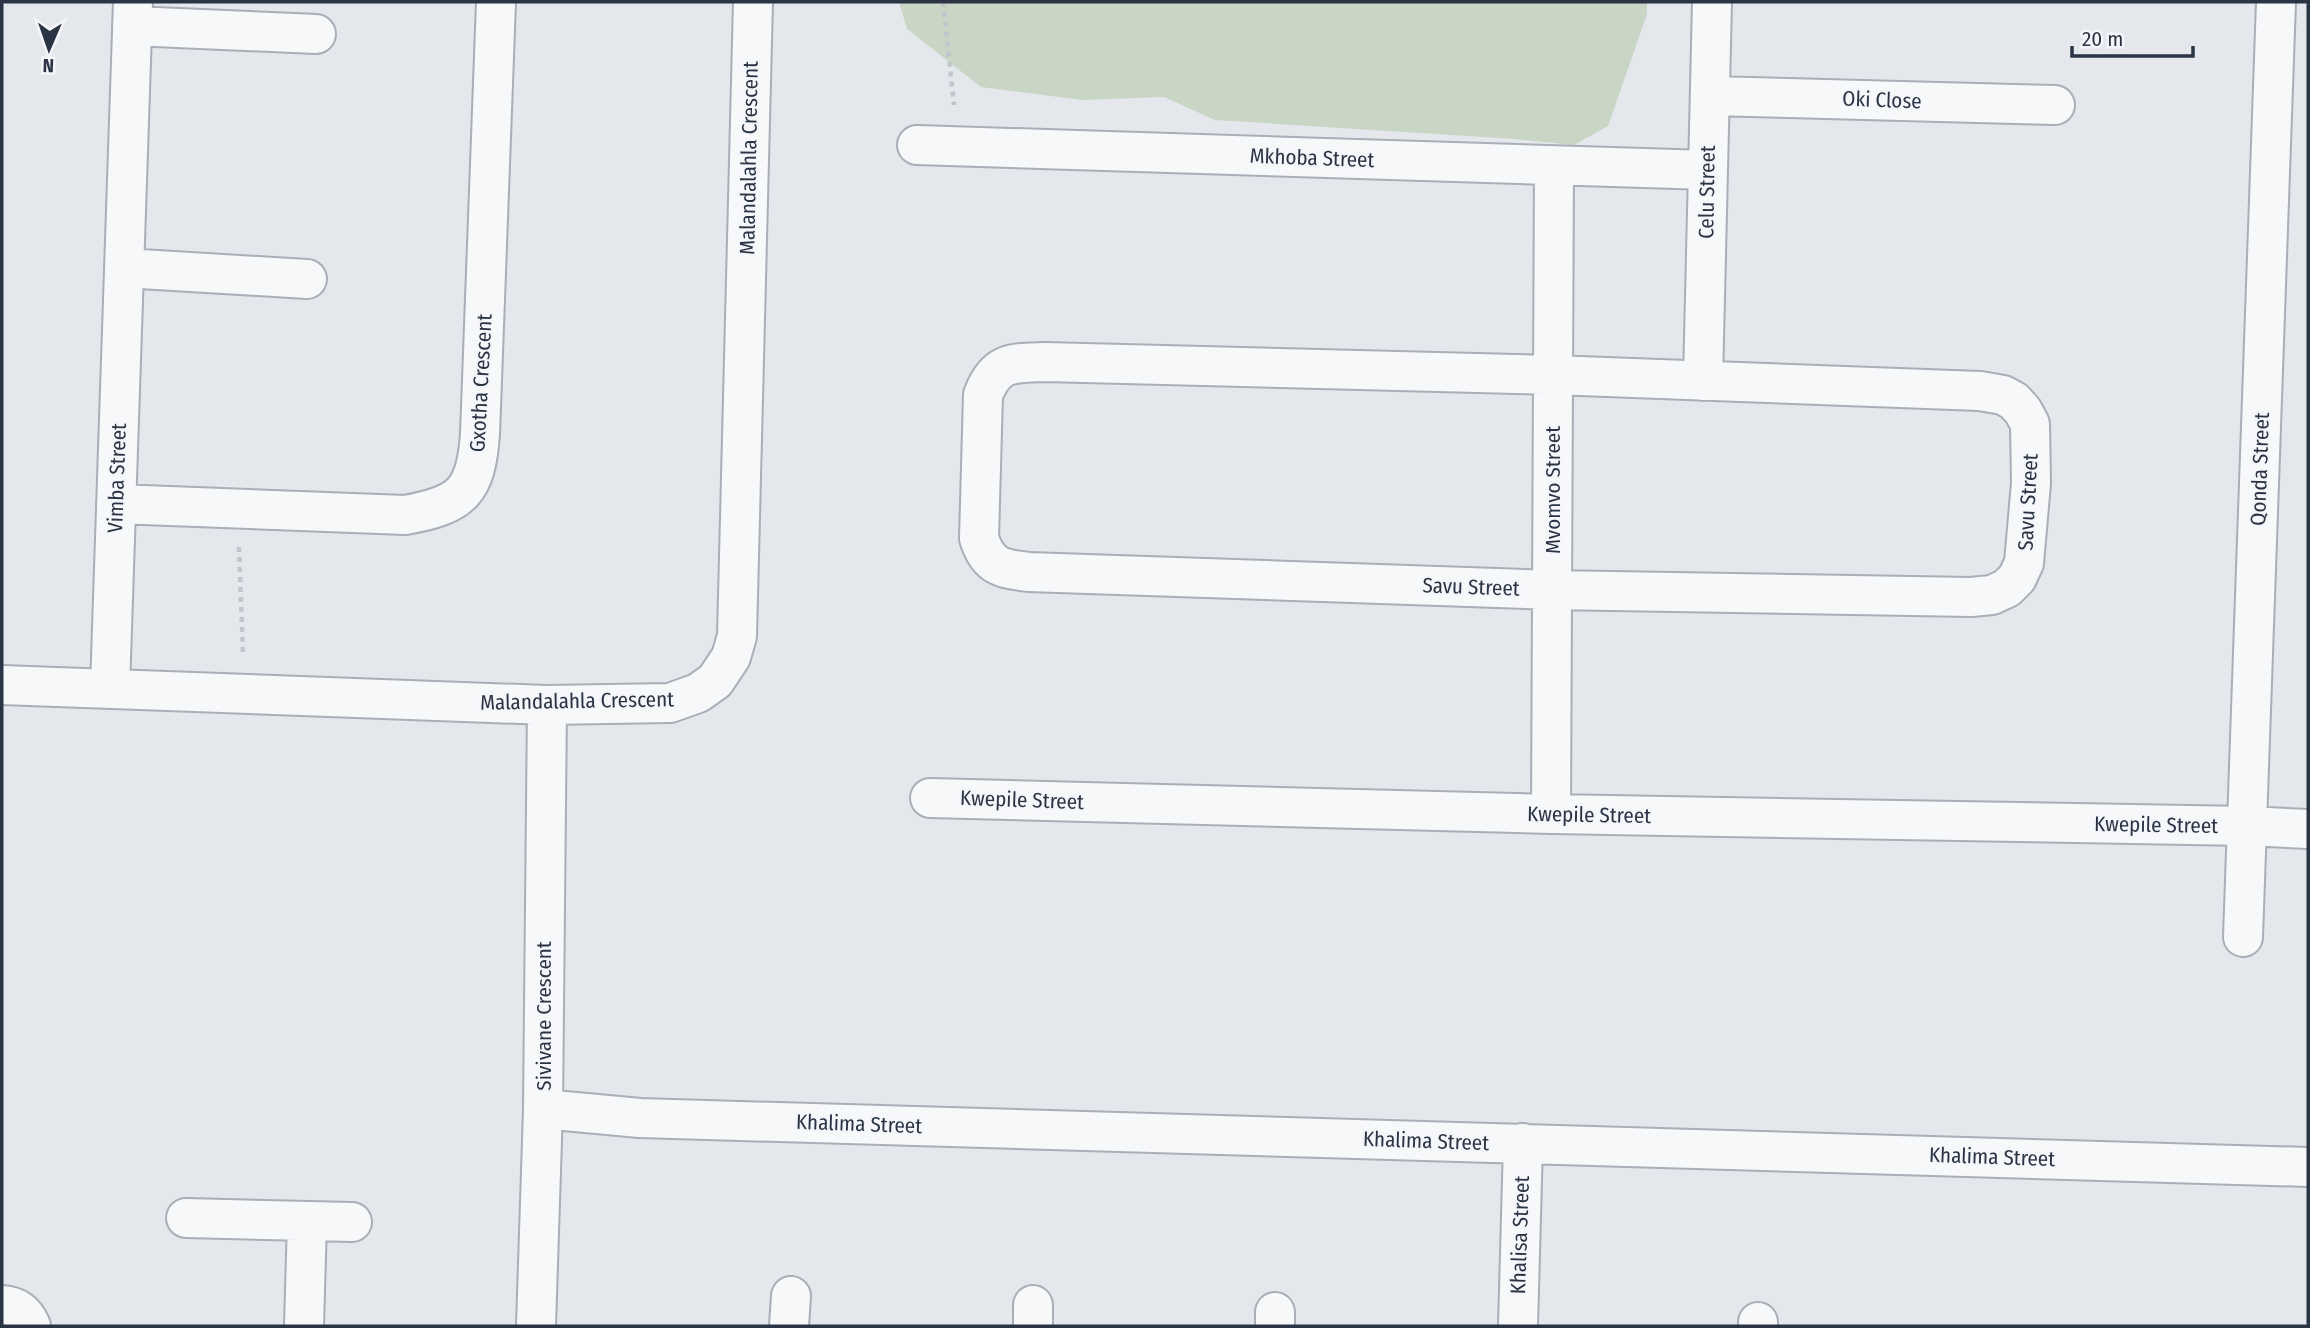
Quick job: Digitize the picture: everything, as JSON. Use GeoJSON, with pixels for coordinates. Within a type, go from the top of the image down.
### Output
{"type":"FeatureCollection","features":[{"type":"Feature","properties":{"kind":"street","name":"Gxotha Crescent"},"geometry":{"type":"LineString","coordinates":[[116,503],[405,515],[437,509],[453,501],[466,489],[474,475],[480,434],[496,2]]}},
{"type":"Feature","properties":{"kind":"street","name":"Malandalahla Crescent"},"geometry":{"type":"LineString","coordinates":[[2,685],[547,705],[678,702],[715,681],[731,657],[737,636],[753,2]]}},
{"type":"Feature","properties":{"kind":"street","name":"Celu Street"},"geometry":{"type":"LineString","coordinates":[[1703,381],[1712,2]]}},
{"type":"Feature","properties":{"kind":"street","name":"Qonda Street"},"geometry":{"type":"LineString","coordinates":[[2243,937],[2276,2]]}},
{"type":"Feature","properties":{"kind":"street","name":"Vimba Street"},"geometry":{"type":"LineString","coordinates":[[110,688],[133,14],[316,34]]}},
{"type":"Feature","properties":{"kind":"street","name":"Oki Close"},"geometry":{"type":"LineString","coordinates":[[1710,96],[2055,105]]}},
{"type":"Feature","properties":{"kind":"street","name":"Mkhoba Street"},"geometry":{"type":"LineString","coordinates":[[917,145],[1708,170]]}},
{"type":"Feature","properties":{"kind":"street","name":"Mvomvo Street"},"geometry":{"type":"LineString","coordinates":[[1551,814],[1554,166]]}},
{"type":"Feature","properties":{"kind":"street"},"geometry":{"type":"LineString","coordinates":[[124,268],[307,279]]}},
{"type":"Feature","properties":{"kind":"street","name":"Savu Street"},"geometry":{"type":"LineString","coordinates":[[1045,362],[1703,381],[2003,394],[2014,401],[2031,424],[2025,564],[2017,578],[2007,588],[1992,595],[1971,597],[1552,590],[1030,572],[1008,570],[996,565],[984,553],[979,538],[983,395],[989,379],[998,370],[1010,365],[1045,362]]}},
{"type":"Feature","properties":{"kind":"street","name":"Sivivane Crescent"},"geometry":{"type":"LineString","coordinates":[[536,1326],[543,1109],[547,705]]}},
{"type":"Feature","properties":{"kind":"street","name":"Kwepile Street"},"geometry":{"type":"LineString","coordinates":[[930,798],[2308,829]]}},
{"type":"Feature","properties":{"kind":"street","name":"Khalima Street"},"geometry":{"type":"LineString","coordinates":[[543,1109],[640,1118],[2308,1167]]}},
{"type":"Feature","properties":{"kind":"street","name":"Khalisa Street"},"geometry":{"type":"LineString","coordinates":[[1518,1326],[1522,1143]]}},
{"type":"Feature","properties":{"kind":"street"},"geometry":{"type":"LineString","coordinates":[[186,1219],[352,1222]]}},
{"type":"Feature","properties":{"kind":"street"},"geometry":{"type":"LineString","coordinates":[[304,1326],[307,1221]]}},
{"type":"Feature","properties":{"kind":"street"},"geometry":{"type":"LineString","coordinates":[[2,1305],[13,1306],[25,1314],[31,1326]]}},
{"type":"Feature","properties":{"kind":"path"},"geometry":{"type":"LineString","coordinates":[[943,2],[957,147]]}},
{"type":"Feature","properties":{"kind":"path"},"geometry":{"type":"LineString","coordinates":[[237,508],[245,693]]}},
{"type":"Feature","properties":{"kind":"green space"},"geometry":{"type":"Polygon","coordinates":[[[899,2],[1647,2],[1647,14],[1608,126],[1574,145],[1215,120],[1164,97],[1082,100],[981,87],[907,29],[899,2]]]}}]}
